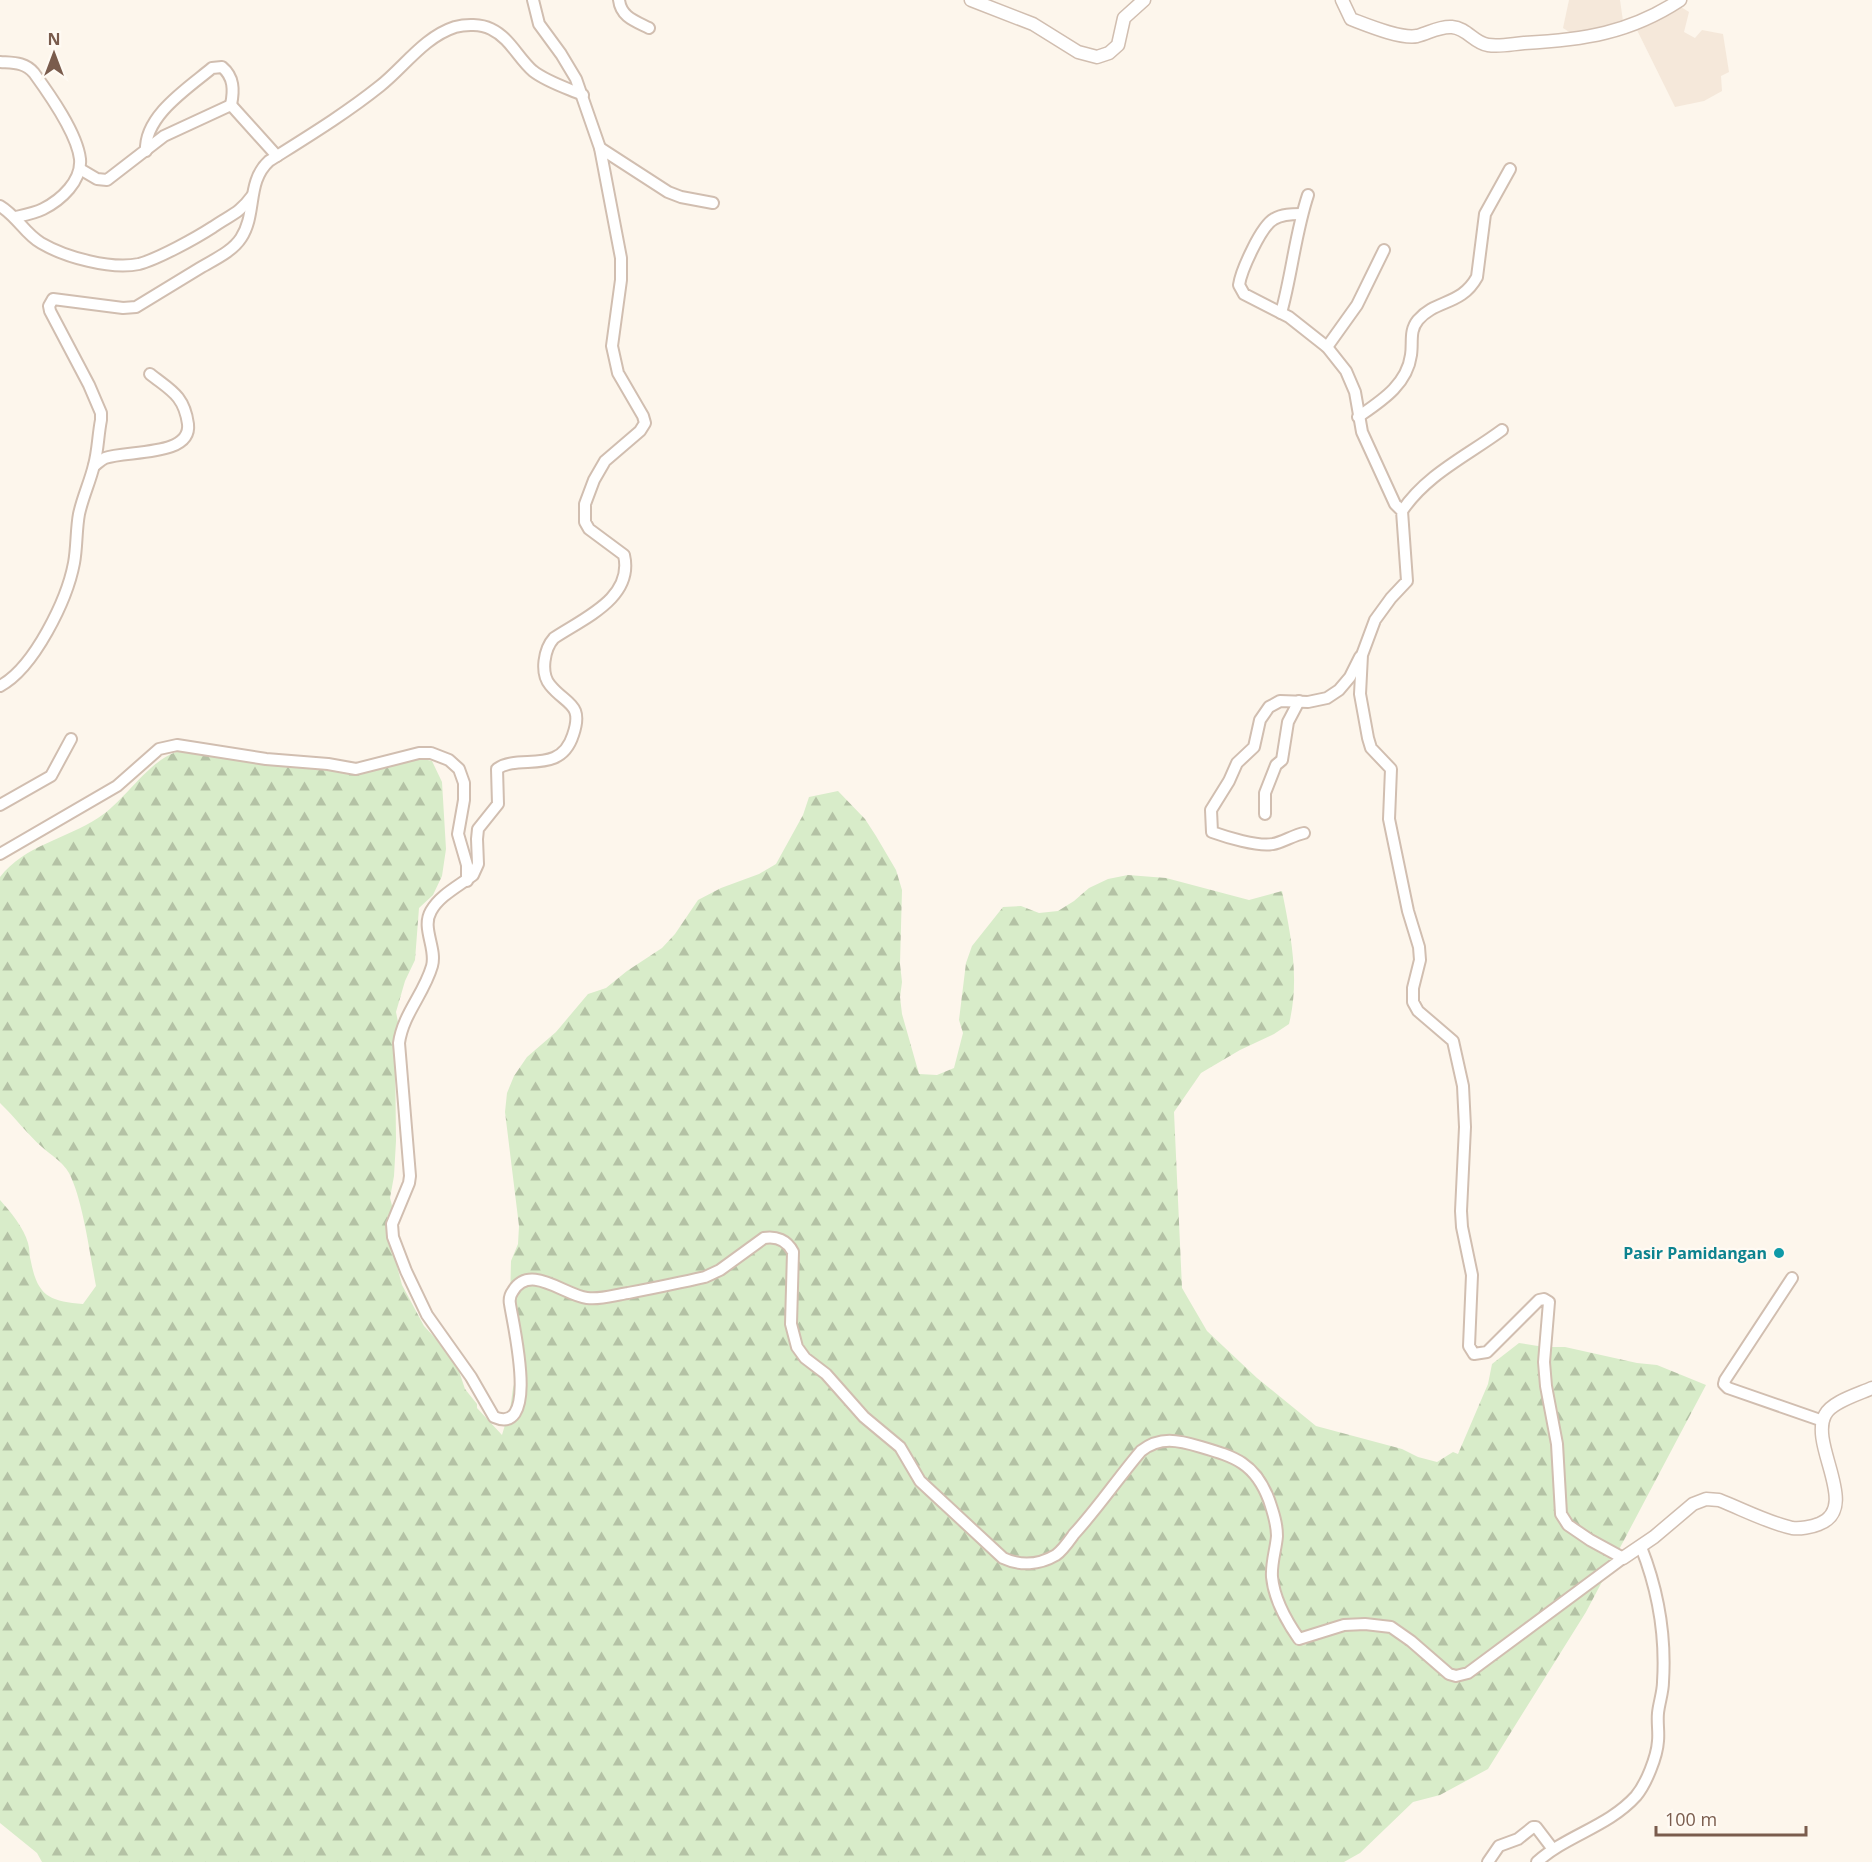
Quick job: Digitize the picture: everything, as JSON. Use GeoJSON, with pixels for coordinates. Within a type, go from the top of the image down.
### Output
{"type":"FeatureCollection","features":[{"type":"Feature","properties":{"kind":"street"},"geometry":{"type":"LineString","coordinates":[[533,0],[539,24],[569,65],[583,95],[600,148],[621,258],[621,280],[612,346],[618,373],[645,423],[640,431],[605,461],[594,480],[585,504],[584,513],[589,529],[621,551],[624,555],[626,574],[615,595],[606,604],[554,638],[548,645],[545,660],[548,683],[566,699],[576,712],[572,740],[555,757],[545,762],[504,765],[497,769],[498,804],[478,829],[478,864],[473,875],[441,899],[429,913],[428,929],[433,956],[432,968],[400,1032],[399,1053],[410,1176],[392,1224],[392,1231],[406,1271],[427,1315],[497,1418],[512,1416],[522,1389],[517,1335],[510,1303],[511,1293],[519,1282],[528,1279],[542,1281],[582,1297],[601,1299],[705,1277],[764,1238],[773,1238],[789,1245],[793,1252],[791,1324],[797,1347],[805,1358],[826,1374],[864,1417],[900,1447],[920,1481],[941,1503],[1010,1562],[1036,1563],[1058,1553],[1141,1451],[1149,1445],[1167,1439],[1192,1444],[1229,1455],[1242,1462],[1256,1474],[1265,1490],[1276,1524],[1272,1574],[1274,1588],[1300,1640],[1344,1625],[1365,1624],[1391,1627],[1454,1676],[1468,1673],[1496,1654],[1623,1558],[1641,1547],[1693,1504],[1706,1499],[1719,1500],[1793,1528],[1814,1526],[1828,1520],[1834,1513],[1836,1505],[1824,1448],[1823,1421],[1831,1408],[1872,1388]]}},
{"type":"Feature","properties":{"kind":"street"},"geometry":{"type":"LineString","coordinates":[[619,0],[624,14],[649,28]]}},
{"type":"Feature","properties":{"kind":"street"},"geometry":{"type":"LineString","coordinates":[[971,0],[1033,24],[1078,52],[1097,57],[1109,53],[1118,45],[1124,18],[1144,0]]}},
{"type":"Feature","properties":{"kind":"street"},"geometry":{"type":"LineString","coordinates":[[1342,0],[1351,19],[1395,34],[1416,36],[1437,28],[1452,27],[1463,30],[1483,44],[1499,46],[1590,38],[1628,27],[1680,0]]}},
{"type":"Feature","properties":{"kind":"street"},"geometry":{"type":"LineString","coordinates":[[0,686],[14,677],[31,655],[52,624],[67,592],[74,562],[76,530],[84,491],[94,466],[101,420],[101,413],[89,385],[50,311],[53,299],[136,308],[233,246],[240,240],[246,229],[252,196],[261,168],[349,109],[382,85],[412,55],[436,36],[455,27],[467,25],[491,29],[505,38],[533,71],[583,95]]}},
{"type":"Feature","properties":{"kind":"street"},"geometry":{"type":"LineString","coordinates":[[0,62],[24,64],[34,73],[64,120],[76,143],[80,159],[80,169],[68,190],[42,209],[16,217]]}},
{"type":"Feature","properties":{"kind":"street"},"geometry":{"type":"LineString","coordinates":[[146,151],[147,137],[163,110],[212,68],[226,69],[232,81],[231,105]]}},
{"type":"Feature","properties":{"kind":"street"},"geometry":{"type":"LineString","coordinates":[[231,105],[277,156]]}},
{"type":"Feature","properties":{"kind":"street"},"geometry":{"type":"LineString","coordinates":[[80,169],[97,179],[107,180],[164,136],[231,105]]}},
{"type":"Feature","properties":{"kind":"street"},"geometry":{"type":"LineString","coordinates":[[600,148],[668,192],[713,203]]}},
{"type":"Feature","properties":{"kind":"street"},"geometry":{"type":"LineString","coordinates":[[1358,417],[1381,401],[1405,376],[1412,352],[1412,329],[1423,314],[1458,298],[1473,285],[1477,277],[1485,214],[1510,169]]}},
{"type":"Feature","properties":{"kind":"street"},"geometry":{"type":"LineString","coordinates":[[1281,313],[1288,289],[1295,239],[1308,195]]}},
{"type":"Feature","properties":{"kind":"street"},"geometry":{"type":"LineString","coordinates":[[0,206],[16,217],[29,234],[40,242],[59,251],[118,266],[140,263],[196,238],[228,216],[238,213],[252,196]]}},
{"type":"Feature","properties":{"kind":"street"},"geometry":{"type":"LineString","coordinates":[[1301,214],[1280,216],[1268,223],[1243,269],[1240,290],[1281,313],[1327,347],[1346,371],[1355,392],[1362,432],[1395,504],[1402,511]]}},
{"type":"Feature","properties":{"kind":"street"},"geometry":{"type":"LineString","coordinates":[[1327,347],[1357,305],[1384,250]]}},
{"type":"Feature","properties":{"kind":"street"},"geometry":{"type":"LineString","coordinates":[[94,466],[103,459],[121,454],[170,448],[184,439],[188,426],[182,401],[150,374]]}},
{"type":"Feature","properties":{"kind":"street"},"geometry":{"type":"LineString","coordinates":[[1304,833],[1268,844],[1216,833],[1211,828],[1211,810],[1237,763],[1248,750],[1254,747],[1260,720],[1269,707],[1280,701],[1308,702],[1327,698],[1339,690],[1350,676],[1362,655],[1375,620],[1407,581],[1402,511],[1413,494],[1442,470],[1502,430]]}},
{"type":"Feature","properties":{"kind":"street"},"geometry":{"type":"LineString","coordinates":[[1362,655],[1360,694],[1365,723],[1371,748],[1391,769],[1389,819],[1408,911],[1419,947],[1420,960],[1413,988],[1413,1002],[1418,1011],[1453,1041],[1463,1086],[1466,1127],[1461,1211],[1472,1275],[1469,1346],[1474,1354],[1481,1355],[1487,1352],[1539,1300],[1544,1299],[1550,1302],[1544,1362],[1557,1444],[1561,1514],[1568,1525],[1623,1558]]}},
{"type":"Feature","properties":{"kind":"street"},"geometry":{"type":"LineString","coordinates":[[1265,814],[1265,793],[1276,765],[1282,760],[1288,722],[1299,701]]}},
{"type":"Feature","properties":{"kind":"street"},"geometry":{"type":"LineString","coordinates":[[0,805],[51,776],[71,739]]}},
{"type":"Feature","properties":{"kind":"street"},"geometry":{"type":"LineString","coordinates":[[0,854],[117,786],[149,756],[168,746],[177,745],[266,759],[328,764],[356,769],[419,753],[431,753],[449,760],[459,769],[464,783],[459,834],[467,865],[467,880]]}},
{"type":"Feature","properties":{"kind":"street"},"geometry":{"type":"LineString","coordinates":[[1792,1278],[1724,1384],[1728,1389],[1823,1421]]}},
{"type":"Feature","properties":{"kind":"street"},"geometry":{"type":"LineString","coordinates":[[1537,1862],[1552,1848],[1613,1817],[1637,1794],[1654,1761],[1663,1683],[1664,1634],[1653,1577],[1641,1547]]}},
{"type":"Feature","properties":{"kind":"street"},"geometry":{"type":"LineString","coordinates":[[1488,1862],[1499,1846],[1518,1839],[1533,1827],[1536,1827],[1552,1848]]}},
{"type":"Feature","properties":{"kind":"shaded area"},"geometry":{"type":"Polygon","coordinates":[[[1569,0],[1620,0],[1623,21],[1589,32],[1571,33],[1563,28],[1569,0]]]}},
{"type":"Feature","properties":{"kind":"shaded area"},"geometry":{"type":"Polygon","coordinates":[[[1681,7],[1689,12],[1684,32],[1695,38],[1702,30],[1723,34],[1729,72],[1721,76],[1722,91],[1704,101],[1675,107],[1637,30],[1656,17],[1681,7]]]}},
{"type":"Feature","properties":{"kind":"green space"},"geometry":{"type":"Polygon","coordinates":[[[194,750],[212,756],[340,771],[415,757],[432,761],[442,782],[446,849],[442,876],[433,895],[419,908],[415,960],[405,981],[396,1012],[400,1032],[395,1047],[396,1141],[390,1198],[395,1217],[397,1266],[402,1285],[424,1326],[459,1371],[465,1389],[477,1404],[477,1408],[502,1435],[509,1417],[520,1361],[510,1303],[511,1261],[518,1244],[519,1226],[505,1112],[507,1093],[514,1076],[527,1057],[556,1032],[588,994],[606,988],[662,948],[675,934],[698,900],[721,888],[759,874],[776,864],[803,815],[809,797],[838,791],[865,819],[896,870],[902,890],[900,997],[902,1014],[919,1074],[937,1075],[954,1068],[963,1033],[959,1020],[966,963],[972,946],[1003,907],[1021,906],[1039,913],[1058,911],[1089,888],[1108,879],[1128,875],[1166,878],[1249,900],[1282,891],[1294,974],[1289,1024],[1201,1073],[1174,1112],[1182,1288],[1207,1331],[1257,1378],[1316,1426],[1402,1449],[1418,1457],[1437,1462],[1453,1452],[1458,1454],[1488,1384],[1492,1364],[1519,1343],[1544,1347],[1565,1347],[1637,1363],[1657,1365],[1706,1385],[1586,1612],[1488,1769],[1440,1795],[1413,1802],[1360,1853],[1344,1862],[42,1862],[37,1853],[0,1823],[0,1200],[26,1237],[37,1283],[47,1295],[62,1301],[83,1304],[96,1286],[82,1212],[69,1173],[0,1103],[0,877],[21,857],[86,825],[108,811],[145,773],[165,757],[178,751],[194,750]]]}},
{"type":"Feature","properties":{"kind":"place","name":"Pasir Pamidangan"},"geometry":{"type":"Point","coordinates":[1779,1253]}}]}
